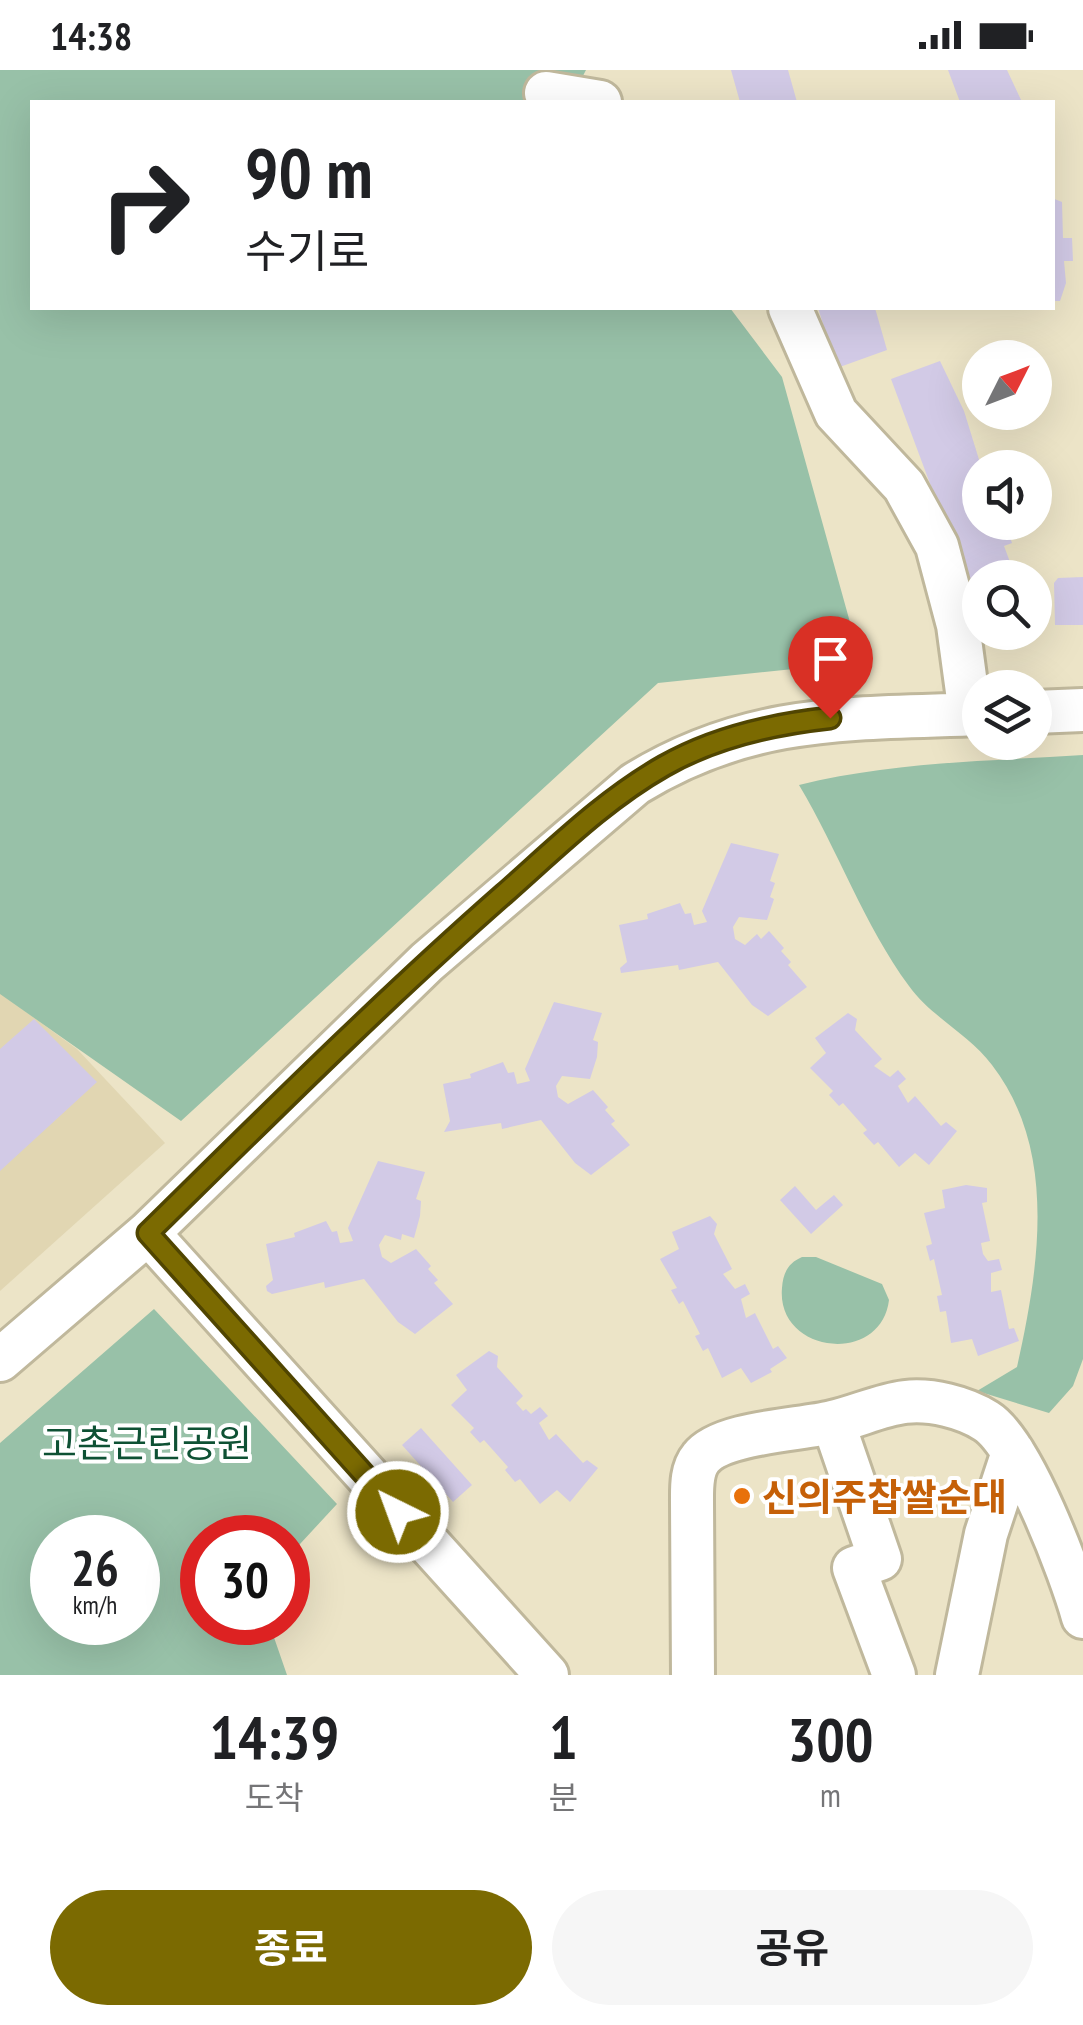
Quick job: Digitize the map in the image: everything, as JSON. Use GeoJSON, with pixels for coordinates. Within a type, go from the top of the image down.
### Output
{"type":"FeatureCollection","features":[{"type":"Feature","properties":{"kind":"street"},"geometry":{"type":"LineString","coordinates":[[546,93],[588,100]]}},
{"type":"Feature","properties":{"kind":"street"},"geometry":{"type":"LineString","coordinates":[[791,310],[836,413],[904,486],[937,546],[967,670]]}},
{"type":"Feature","properties":{"kind":"street"},"geometry":{"type":"LineString","coordinates":[[1052,711],[1083,710]]}},
{"type":"Feature","properties":{"kind":"street"},"geometry":{"type":"LineString","coordinates":[[0,1360],[148,1233],[427,962],[635,784],[667,764],[760,730],[858,716],[962,714]]}},
{"type":"Feature","properties":{"kind":"street"},"geometry":{"type":"LineString","coordinates":[[148,1233],[546,1675]]}},
{"type":"Feature","properties":{"kind":"street"},"geometry":{"type":"LineString","coordinates":[[693,1675],[692,1502],[693,1475],[701,1458],[714,1448],[746,1438],[833,1422],[906,1402],[937,1402],[984,1419],[1000,1432],[1056,1540],[1083,1617]]}},
{"type":"Feature","properties":{"kind":"street"},"geometry":{"type":"LineString","coordinates":[[833,1422],[880,1559],[854,1568],[894,1675]]}},
{"type":"Feature","properties":{"kind":"street"},"geometry":{"type":"LineString","coordinates":[[957,1675],[986,1534],[1013,1452]]}},
{"type":"Feature","properties":{"kind":"shaded area"},"geometry":{"type":"Polygon","coordinates":[[[0,993],[77,1049],[165,1143],[0,1291],[0,993]]]}},
{"type":"Feature","properties":{"kind":"green space"},"geometry":{"type":"Polygon","coordinates":[[[0,70],[586,70],[573,95],[577,100],[30,100],[30,310],[732,310],[782,377],[861,662],[658,683],[181,1121],[0,994],[0,70]]]}},
{"type":"Feature","properties":{"kind":"green space"},"geometry":{"type":"Polygon","coordinates":[[[1083,755],[1083,1359],[1073,1386],[1049,1413],[977,1391],[1017,1367],[1032,1290],[1038,1211],[1035,1172],[1027,1135],[1013,1099],[983,1054],[918,997],[893,963],[799,785],[905,767],[1052,760],[1052,757],[1083,755]]]}},
{"type":"Feature","properties":{"kind":"green space"},"geometry":{"type":"Polygon","coordinates":[[[802,1257],[816,1257],[882,1284],[889,1300],[882,1321],[868,1335],[850,1343],[830,1344],[795,1327],[785,1310],[782,1288],[787,1269],[802,1257]]]}},
{"type":"Feature","properties":{"kind":"green space","name":"고촌근린공원"},"geometry":{"type":"Polygon","coordinates":[[[154,1309],[337,1504],[310,1533],[310,1515],[180,1515],[180,1645],[277,1645],[287,1675],[0,1675],[0,1443],[154,1309]]]}},
{"type":"Feature","properties":{"kind":"building"},"geometry":{"type":"Polygon","coordinates":[[[731,70],[788,70],[796,100],[739,100],[731,70]]]}},
{"type":"Feature","properties":{"kind":"building"},"geometry":{"type":"Polygon","coordinates":[[[948,70],[1007,70],[1021,100],[959,100],[948,70]]]}},
{"type":"Feature","properties":{"kind":"building"},"geometry":{"type":"Polygon","coordinates":[[[1055,199],[1062,202],[1063,238],[1072,238],[1073,261],[1064,261],[1066,283],[1060,301],[1055,301],[1055,199]]]}},
{"type":"Feature","properties":{"kind":"building"},"geometry":{"type":"Polygon","coordinates":[[[819,310],[876,310],[887,350],[837,368],[819,310]]]}},
{"type":"Feature","properties":{"kind":"building"},"geometry":{"type":"Polygon","coordinates":[[[940,361],[962,407],[962,430],[970,430],[976,450],[962,450],[962,540],[1011,540],[1004,546],[1009,560],[962,560],[962,569],[891,379],[940,361]]]}},
{"type":"Feature","properties":{"kind":"building"},"geometry":{"type":"Polygon","coordinates":[[[1083,577],[1083,625],[1055,625],[1054,583],[1058,578],[1083,577]]]}},
{"type":"Feature","properties":{"kind":"building"},"geometry":{"type":"Polygon","coordinates":[[[731,843],[779,854],[770,881],[775,883],[770,897],[774,899],[767,920],[739,917],[733,927],[735,939],[745,945],[757,934],[761,939],[769,931],[784,948],[781,951],[791,962],[788,965],[807,987],[768,1016],[752,1005],[718,962],[679,970],[678,965],[621,973],[620,968],[627,962],[619,925],[648,919],[647,914],[680,903],[685,914],[691,913],[694,925],[707,922],[702,911],[731,843]]]}},
{"type":"Feature","properties":{"kind":"building"},"geometry":{"type":"Polygon","coordinates":[[[554,1002],[602,1013],[593,1040],[598,1042],[597,1057],[590,1079],[562,1076],[556,1086],[558,1097],[568,1104],[593,1090],[608,1107],[605,1110],[615,1121],[611,1124],[630,1145],[591,1175],[575,1163],[541,1120],[502,1129],[501,1123],[444,1132],[450,1121],[443,1084],[471,1078],[470,1074],[503,1062],[508,1073],[514,1072],[517,1084],[530,1081],[525,1069],[554,1002]]]}},
{"type":"Feature","properties":{"kind":"building"},"geometry":{"type":"Polygon","coordinates":[[[848,1013],[857,1019],[855,1030],[882,1059],[874,1066],[890,1077],[898,1070],[906,1079],[898,1086],[908,1103],[915,1096],[941,1126],[946,1122],[957,1131],[929,1165],[915,1153],[899,1167],[878,1142],[874,1145],[863,1133],[867,1130],[843,1103],[839,1106],[829,1095],[833,1091],[810,1068],[826,1053],[815,1038],[848,1013]]]}},
{"type":"Feature","properties":{"kind":"building"},"geometry":{"type":"Polygon","coordinates":[[[34,1019],[97,1082],[0,1171],[0,1049],[34,1019]]]}},
{"type":"Feature","properties":{"kind":"building"},"geometry":{"type":"Polygon","coordinates":[[[378,1161],[425,1172],[416,1199],[421,1201],[414,1238],[402,1234],[401,1240],[385,1235],[379,1245],[382,1257],[391,1263],[416,1249],[431,1266],[428,1269],[438,1280],[434,1283],[453,1304],[415,1334],[398,1322],[364,1279],[325,1288],[324,1282],[272,1294],[267,1291],[266,1286],[273,1280],[266,1244],[295,1237],[294,1233],[326,1221],[332,1232],[337,1231],[340,1243],[353,1241],[348,1228],[378,1161]]]}},
{"type":"Feature","properties":{"kind":"building"},"geometry":{"type":"Polygon","coordinates":[[[966,1185],[987,1188],[987,1202],[982,1203],[990,1241],[981,1243],[983,1254],[988,1261],[999,1259],[1002,1270],[991,1273],[991,1292],[1001,1290],[1009,1329],[1014,1328],[1019,1341],[978,1356],[972,1339],[951,1343],[946,1311],[940,1312],[937,1296],[942,1295],[934,1259],[930,1261],[926,1246],[932,1244],[924,1213],[945,1208],[942,1190],[966,1185]]]}},
{"type":"Feature","properties":{"kind":"building"},"geometry":{"type":"Polygon","coordinates":[[[795,1186],[816,1210],[834,1195],[843,1205],[811,1234],[780,1200],[795,1186]]]}},
{"type":"Feature","properties":{"kind":"building"},"geometry":{"type":"Polygon","coordinates":[[[710,1216],[717,1224],[714,1234],[732,1269],[723,1274],[735,1289],[745,1284],[750,1294],[741,1299],[746,1318],[755,1313],[773,1349],[778,1346],[787,1358],[751,1383],[741,1368],[722,1378],[708,1348],[703,1351],[695,1336],[700,1334],[683,1301],[679,1304],[671,1290],[677,1288],[660,1259],[679,1249],[672,1232],[710,1216]]]}},
{"type":"Feature","properties":{"kind":"building"},"geometry":{"type":"Polygon","coordinates":[[[489,1351],[498,1356],[497,1367],[523,1396],[516,1403],[523,1411],[531,1414],[540,1407],[548,1416],[539,1423],[549,1440],[556,1434],[583,1463],[587,1460],[598,1468],[570,1502],[557,1490],[540,1504],[520,1479],[515,1482],[505,1470],[508,1467],[484,1440],[480,1443],[470,1432],[474,1428],[451,1405],[467,1390],[456,1375],[489,1351]]]}},
{"type":"Feature","properties":{"kind":"building"},"geometry":{"type":"Polygon","coordinates":[[[421,1428],[472,1485],[453,1502],[402,1445],[421,1428]]]}},
{"type":"Feature","properties":{"kind":"place","name":"신의주찹쌀순대"},"geometry":{"type":"Point","coordinates":[742,1496]}},
{"type":"Feature","properties":{"kind":"route"},"geometry":{"type":"LineString","coordinates":[[398,1512],[148,1233],[369,1016],[604,807],[667,764],[708,747],[760,730],[830,718]]}}]}
